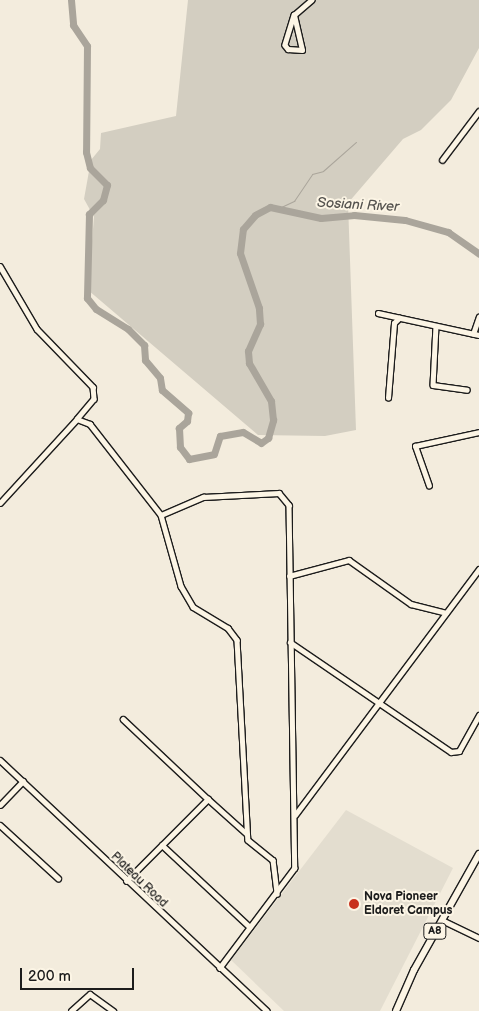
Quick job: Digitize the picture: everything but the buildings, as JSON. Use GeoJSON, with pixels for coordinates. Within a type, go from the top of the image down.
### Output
{"type":"FeatureCollection","features":[{"type":"Feature","properties":{"kind":"highway","name":"A8"},"geometry":{"type":"LineString","coordinates":[[396,1011],[442,920],[479,854]]}},
{"type":"Feature","properties":{"kind":"street"},"geometry":{"type":"LineString","coordinates":[[294,16],[304,47],[302,50],[288,49],[285,45],[294,16],[311,0]]}},
{"type":"Feature","properties":{"kind":"street"},"geometry":{"type":"LineString","coordinates":[[442,160],[479,111]]}},
{"type":"Feature","properties":{"kind":"street"},"geometry":{"type":"LineString","coordinates":[[0,266],[36,329],[93,387],[94,398],[0,503]]}},
{"type":"Feature","properties":{"kind":"street"},"geometry":{"type":"LineString","coordinates":[[378,313],[479,335]]}},
{"type":"Feature","properties":{"kind":"street"},"geometry":{"type":"LineString","coordinates":[[473,334],[479,317]]}},
{"type":"Feature","properties":{"kind":"street"},"geometry":{"type":"LineString","coordinates":[[388,398],[394,323],[399,318]]}},
{"type":"Feature","properties":{"kind":"street"},"geometry":{"type":"LineString","coordinates":[[436,326],[432,385],[467,390]]}},
{"type":"Feature","properties":{"kind":"street"},"geometry":{"type":"LineString","coordinates":[[77,419],[90,424],[161,515],[181,586],[193,608],[228,628],[237,640],[247,834],[253,847],[273,860],[277,894]]}},
{"type":"Feature","properties":{"kind":"street"},"geometry":{"type":"LineString","coordinates":[[429,486],[415,446],[479,432]]}},
{"type":"Feature","properties":{"kind":"street"},"geometry":{"type":"LineString","coordinates":[[161,515],[203,497],[283,494],[289,505],[295,868],[220,968]]}},
{"type":"Feature","properties":{"kind":"street"},"geometry":{"type":"LineString","coordinates":[[290,576],[349,560],[411,604],[446,613]]}},
{"type":"Feature","properties":{"kind":"street"},"geometry":{"type":"LineString","coordinates":[[295,815],[479,568]]}},
{"type":"Feature","properties":{"kind":"street"},"geometry":{"type":"LineString","coordinates":[[290,642],[377,704],[455,752],[479,714]]}},
{"type":"Feature","properties":{"kind":"street"},"geometry":{"type":"LineString","coordinates":[[124,719],[247,834]]}},
{"type":"Feature","properties":{"kind":"street","name":"Plateau Road"},"geometry":{"type":"LineString","coordinates":[[0,760],[126,881],[267,1011]]}},
{"type":"Feature","properties":{"kind":"street"},"geometry":{"type":"LineString","coordinates":[[0,805],[23,781]]}},
{"type":"Feature","properties":{"kind":"street"},"geometry":{"type":"LineString","coordinates":[[126,881],[208,799]]}},
{"type":"Feature","properties":{"kind":"street"},"geometry":{"type":"LineString","coordinates":[[0,825],[58,878]]}},
{"type":"Feature","properties":{"kind":"street"},"geometry":{"type":"LineString","coordinates":[[162,845],[250,927]]}},
{"type":"Feature","properties":{"kind":"street"},"geometry":{"type":"LineString","coordinates":[[442,920],[479,938]]}},
{"type":"Feature","properties":{"kind":"street"},"geometry":{"type":"LineString","coordinates":[[71,1011],[90,994],[113,1011]]}},
{"type":"Feature","properties":{"kind":"shaded area"},"geometry":{"type":"Polygon","coordinates":[[[188,0],[479,0],[479,48],[451,100],[421,130],[403,139],[348,203],[356,430],[325,436],[258,435],[88,290],[94,217],[84,199],[91,160],[100,149],[101,133],[176,116],[188,0]]]}},
{"type":"Feature","properties":{"kind":"shaded area","name":"Nova Pioneer Eldoret Campus"},"geometry":{"type":"Polygon","coordinates":[[[346,810],[453,868],[380,1011],[284,1011],[231,960],[346,810]]]}},
{"type":"Feature","properties":{"kind":"waterway","name":"Sosiani River"},"geometry":{"type":"LineString","coordinates":[[71,0],[73,25],[87,46],[86,152],[90,168],[107,185],[103,200],[89,214],[87,298],[96,309],[128,329],[144,345],[145,360],[160,378],[162,390],[188,413],[187,421],[179,428],[180,447],[189,459],[214,454],[220,436],[243,432],[261,443],[268,438],[273,420],[271,401],[249,363],[248,351],[260,324],[259,308],[240,253],[243,229],[255,215],[270,207],[321,218],[354,215],[405,220],[448,232],[479,254]]}},
{"type":"Feature","properties":{"kind":"waterway"},"geometry":{"type":"LineString","coordinates":[[279,208],[294,201],[312,174],[323,171],[356,142]]}},
{"type":"Feature","properties":{"kind":"place","name":"Nova Pioneer Eldoret Campus"},"geometry":{"type":"Point","coordinates":[354,904]}}]}
